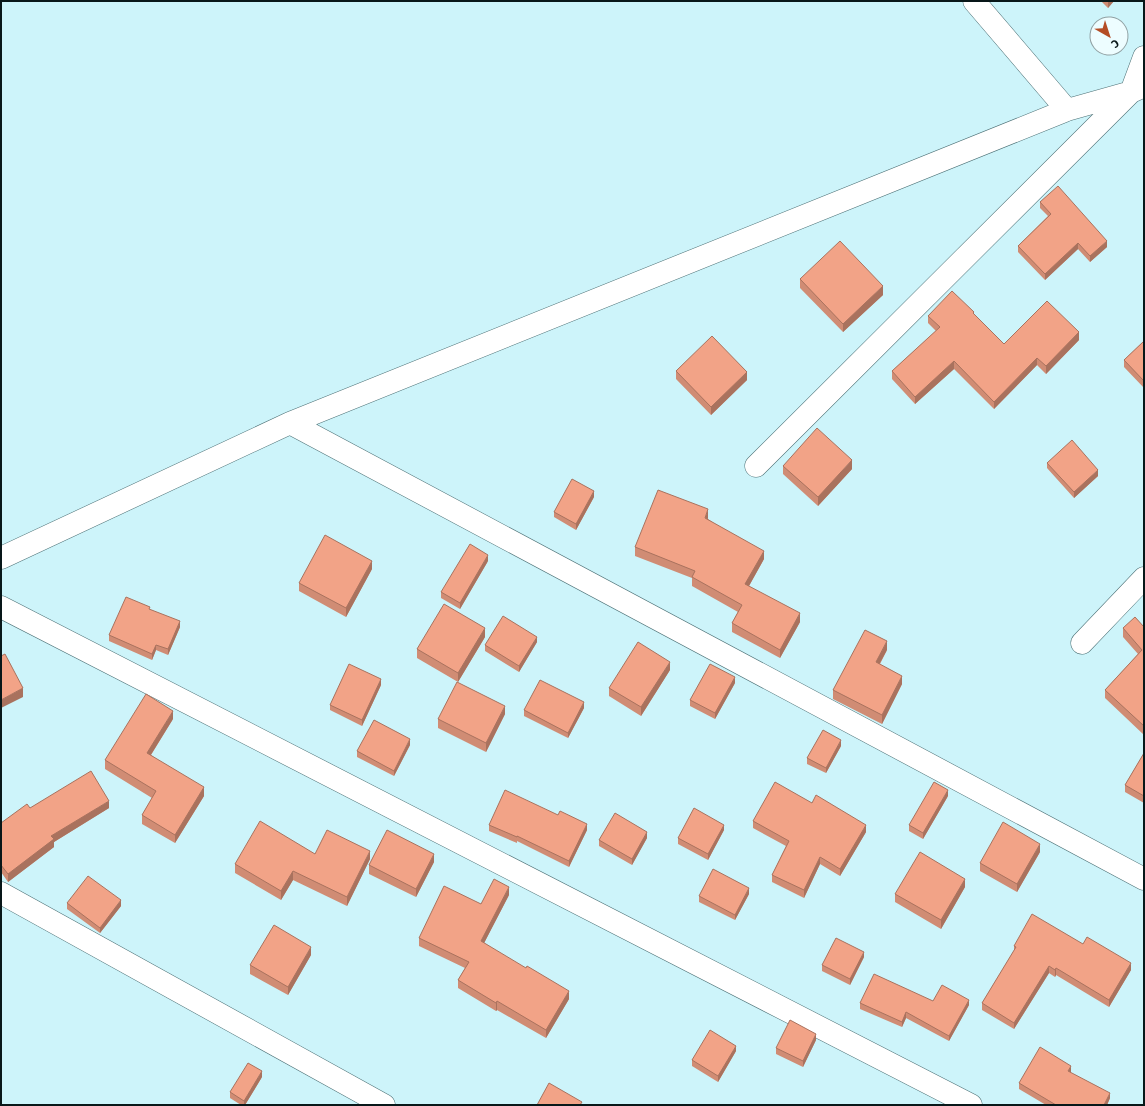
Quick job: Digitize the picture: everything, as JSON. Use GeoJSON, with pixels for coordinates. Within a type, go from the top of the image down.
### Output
{"type":"FeatureCollection","features":[{"type":"Feature","properties":{"kind":"street"},"geometry":{"type":"LineString","coordinates":[[974,1],[1067,110]]}},
{"type":"Feature","properties":{"kind":"street"},"geometry":{"type":"LineString","coordinates":[[756,466],[1138,89],[1144,57]]}},
{"type":"Feature","properties":{"kind":"street"},"geometry":{"type":"LineString","coordinates":[[1,558],[290,423],[1067,110],[1138,89]]}},
{"type":"Feature","properties":{"kind":"street"},"geometry":{"type":"LineString","coordinates":[[290,423],[1144,879]]}},
{"type":"Feature","properties":{"kind":"street"},"geometry":{"type":"LineString","coordinates":[[1082,643],[1144,578]]}},
{"type":"Feature","properties":{"kind":"street"},"geometry":{"type":"LineString","coordinates":[[1,607],[971,1105]]}},
{"type":"Feature","properties":{"kind":"street"},"geometry":{"type":"LineString","coordinates":[[1,893],[384,1105]]}},
{"type":"Feature","properties":{"kind":"building"},"geometry":{"type":"Polygon","coordinates":[[[1058,186],[1107,241],[1090,256],[1078,243],[1045,274],[1018,246],[1051,214],[1040,202],[1058,186]]]}},
{"type":"Feature","properties":{"kind":"building"},"geometry":{"type":"Polygon","coordinates":[[[840,241],[883,286],[843,324],[800,279],[840,241]]]}},
{"type":"Feature","properties":{"kind":"building"},"geometry":{"type":"Polygon","coordinates":[[[952,291],[1004,344],[1047,301],[1079,332],[1046,366],[1037,358],[994,402],[954,361],[915,397],[892,371],[940,327],[928,316],[952,291]]]}},
{"type":"Feature","properties":{"kind":"building"},"geometry":{"type":"Polygon","coordinates":[[[712,336],[747,372],[711,407],[676,371],[712,336]]]}},
{"type":"Feature","properties":{"kind":"building"},"geometry":{"type":"Polygon","coordinates":[[[1144,341],[1144,381],[1124,360],[1144,341]]]}},
{"type":"Feature","properties":{"kind":"building"},"geometry":{"type":"Polygon","coordinates":[[[817,428],[852,460],[818,497],[783,466],[817,428]]]}},
{"type":"Feature","properties":{"kind":"building"},"geometry":{"type":"Polygon","coordinates":[[[1072,440],[1098,470],[1074,492],[1047,463],[1072,440]]]}},
{"type":"Feature","properties":{"kind":"building"},"geometry":{"type":"Polygon","coordinates":[[[572,479],[594,491],[576,524],[554,512],[572,479]]]}},
{"type":"Feature","properties":{"kind":"building"},"geometry":{"type":"Polygon","coordinates":[[[658,490],[708,509],[705,518],[764,551],[745,584],[800,613],[780,650],[732,623],[742,605],[692,577],[695,571],[635,547],[658,490]]]}},
{"type":"Feature","properties":{"kind":"building"},"geometry":{"type":"Polygon","coordinates":[[[325,535],[372,561],[346,608],[299,583],[325,535]]]}},
{"type":"Feature","properties":{"kind":"building"},"geometry":{"type":"Polygon","coordinates":[[[470,544],[488,555],[460,603],[441,592],[470,544]]]}},
{"type":"Feature","properties":{"kind":"building"},"geometry":{"type":"Polygon","coordinates":[[[126,597],[150,607],[149,609],[180,621],[168,649],[156,645],[152,654],[109,635],[126,597]]]}},
{"type":"Feature","properties":{"kind":"building"},"geometry":{"type":"Polygon","coordinates":[[[444,604],[485,628],[458,673],[417,649],[444,604]]]}},
{"type":"Feature","properties":{"kind":"building"},"geometry":{"type":"Polygon","coordinates":[[[503,616],[537,637],[519,666],[485,645],[503,616]]]}},
{"type":"Feature","properties":{"kind":"building"},"geometry":{"type":"Polygon","coordinates":[[[1135,617],[1144,627],[1144,726],[1105,690],[1142,650],[1123,628],[1135,617]]]}},
{"type":"Feature","properties":{"kind":"building"},"geometry":{"type":"Polygon","coordinates":[[[865,630],[887,641],[876,662],[902,676],[882,715],[833,690],[865,630]]]}},
{"type":"Feature","properties":{"kind":"building"},"geometry":{"type":"Polygon","coordinates":[[[638,642],[670,662],[641,707],[609,688],[638,642]]]}},
{"type":"Feature","properties":{"kind":"building"},"geometry":{"type":"Polygon","coordinates":[[[5,654],[23,688],[1,700],[1,656],[5,654]]]}},
{"type":"Feature","properties":{"kind":"building"},"geometry":{"type":"Polygon","coordinates":[[[349,664],[381,679],[362,720],[330,705],[349,664]]]}},
{"type":"Feature","properties":{"kind":"building"},"geometry":{"type":"Polygon","coordinates":[[[710,664],[735,677],[715,713],[690,700],[710,664]]]}},
{"type":"Feature","properties":{"kind":"building"},"geometry":{"type":"Polygon","coordinates":[[[540,680],[584,702],[568,733],[524,710],[540,680]]]}},
{"type":"Feature","properties":{"kind":"building"},"geometry":{"type":"Polygon","coordinates":[[[457,682],[505,706],[486,743],[438,719],[457,682]]]}},
{"type":"Feature","properties":{"kind":"building"},"geometry":{"type":"Polygon","coordinates":[[[146,694],[173,711],[147,753],[204,787],[175,835],[142,815],[156,791],[105,760],[146,694]]]}},
{"type":"Feature","properties":{"kind":"building"},"geometry":{"type":"Polygon","coordinates":[[[374,720],[410,739],[394,771],[357,751],[374,720]]]}},
{"type":"Feature","properties":{"kind":"building"},"geometry":{"type":"Polygon","coordinates":[[[823,730],[841,740],[826,768],[807,758],[823,730]]]}},
{"type":"Feature","properties":{"kind":"building"},"geometry":{"type":"Polygon","coordinates":[[[1144,753],[1144,796],[1125,785],[1144,753]]]}},
{"type":"Feature","properties":{"kind":"building"},"geometry":{"type":"Polygon","coordinates":[[[91,771],[109,801],[51,836],[54,839],[8,874],[1,865],[1,823],[27,804],[30,808],[91,771]]]}},
{"type":"Feature","properties":{"kind":"building"},"geometry":{"type":"Polygon","coordinates":[[[775,782],[812,803],[816,795],[866,825],[840,869],[820,857],[804,890],[772,875],[789,841],[753,821],[775,782]]]}},
{"type":"Feature","properties":{"kind":"building"},"geometry":{"type":"Polygon","coordinates":[[[934,782],[948,790],[923,833],[909,825],[934,782]]]}},
{"type":"Feature","properties":{"kind":"building"},"geometry":{"type":"Polygon","coordinates":[[[505,790],[558,815],[560,811],[587,824],[569,861],[517,836],[489,825],[505,790]]]}},
{"type":"Feature","properties":{"kind":"building"},"geometry":{"type":"Polygon","coordinates":[[[694,808],[724,825],[708,854],[678,838],[694,808]]]}},
{"type":"Feature","properties":{"kind":"building"},"geometry":{"type":"Polygon","coordinates":[[[615,813],[647,832],[632,859],[599,840],[615,813]]]}},
{"type":"Feature","properties":{"kind":"building"},"geometry":{"type":"Polygon","coordinates":[[[260,821],[315,854],[327,830],[370,851],[347,897],[293,871],[281,891],[235,864],[260,821]]]}},
{"type":"Feature","properties":{"kind":"building"},"geometry":{"type":"Polygon","coordinates":[[[1003,822],[1040,844],[1017,884],[980,863],[1003,822]]]}},
{"type":"Feature","properties":{"kind":"building"},"geometry":{"type":"Polygon","coordinates":[[[387,830],[434,854],[416,889],[369,865],[387,830]]]}},
{"type":"Feature","properties":{"kind":"building"},"geometry":{"type":"Polygon","coordinates":[[[920,852],[965,879],[941,920],[895,894],[920,852]]]}},
{"type":"Feature","properties":{"kind":"building"},"geometry":{"type":"Polygon","coordinates":[[[713,869],[749,888],[735,915],[699,896],[713,869]]]}},
{"type":"Feature","properties":{"kind":"building"},"geometry":{"type":"Polygon","coordinates":[[[88,876],[121,900],[100,928],[67,903],[88,876]]]}},
{"type":"Feature","properties":{"kind":"building"},"geometry":{"type":"Polygon","coordinates":[[[494,879],[509,887],[481,941],[526,968],[527,966],[569,991],[546,1030],[497,1001],[496,1003],[458,980],[469,962],[419,938],[444,886],[481,904],[494,879]]]}},
{"type":"Feature","properties":{"kind":"building"},"geometry":{"type":"Polygon","coordinates":[[[1032,914],[1083,944],[1087,937],[1131,963],[1109,1000],[1056,968],[1055,970],[1049,966],[1014,1023],[982,1003],[1016,947],[1014,946],[1032,914]]]}},
{"type":"Feature","properties":{"kind":"building"},"geometry":{"type":"Polygon","coordinates":[[[274,925],[311,947],[288,987],[250,965],[274,925]]]}},
{"type":"Feature","properties":{"kind":"building"},"geometry":{"type":"Polygon","coordinates":[[[836,938],[864,952],[850,979],[822,965],[836,938]]]}},
{"type":"Feature","properties":{"kind":"building"},"geometry":{"type":"Polygon","coordinates":[[[874,974],[933,1001],[942,985],[969,1000],[949,1036],[906,1012],[902,1022],[860,1003],[874,974]]]}},
{"type":"Feature","properties":{"kind":"building"},"geometry":{"type":"Polygon","coordinates":[[[790,1020],[816,1034],[803,1061],[776,1048],[790,1020]]]}},
{"type":"Feature","properties":{"kind":"building"},"geometry":{"type":"Polygon","coordinates":[[[710,1030],[736,1046],[718,1076],[692,1060],[710,1030]]]}},
{"type":"Feature","properties":{"kind":"building"},"geometry":{"type":"Polygon","coordinates":[[[1040,1047],[1071,1066],[1068,1071],[1110,1093],[1104,1105],[1056,1105],[1019,1083],[1040,1047]]]}},
{"type":"Feature","properties":{"kind":"building"},"geometry":{"type":"Polygon","coordinates":[[[248,1063],[262,1071],[244,1101],[230,1092],[248,1063]]]}},
{"type":"Feature","properties":{"kind":"building"},"geometry":{"type":"Polygon","coordinates":[[[549,1083],[582,1102],[580,1105],[537,1105],[549,1083]]]}}]}
